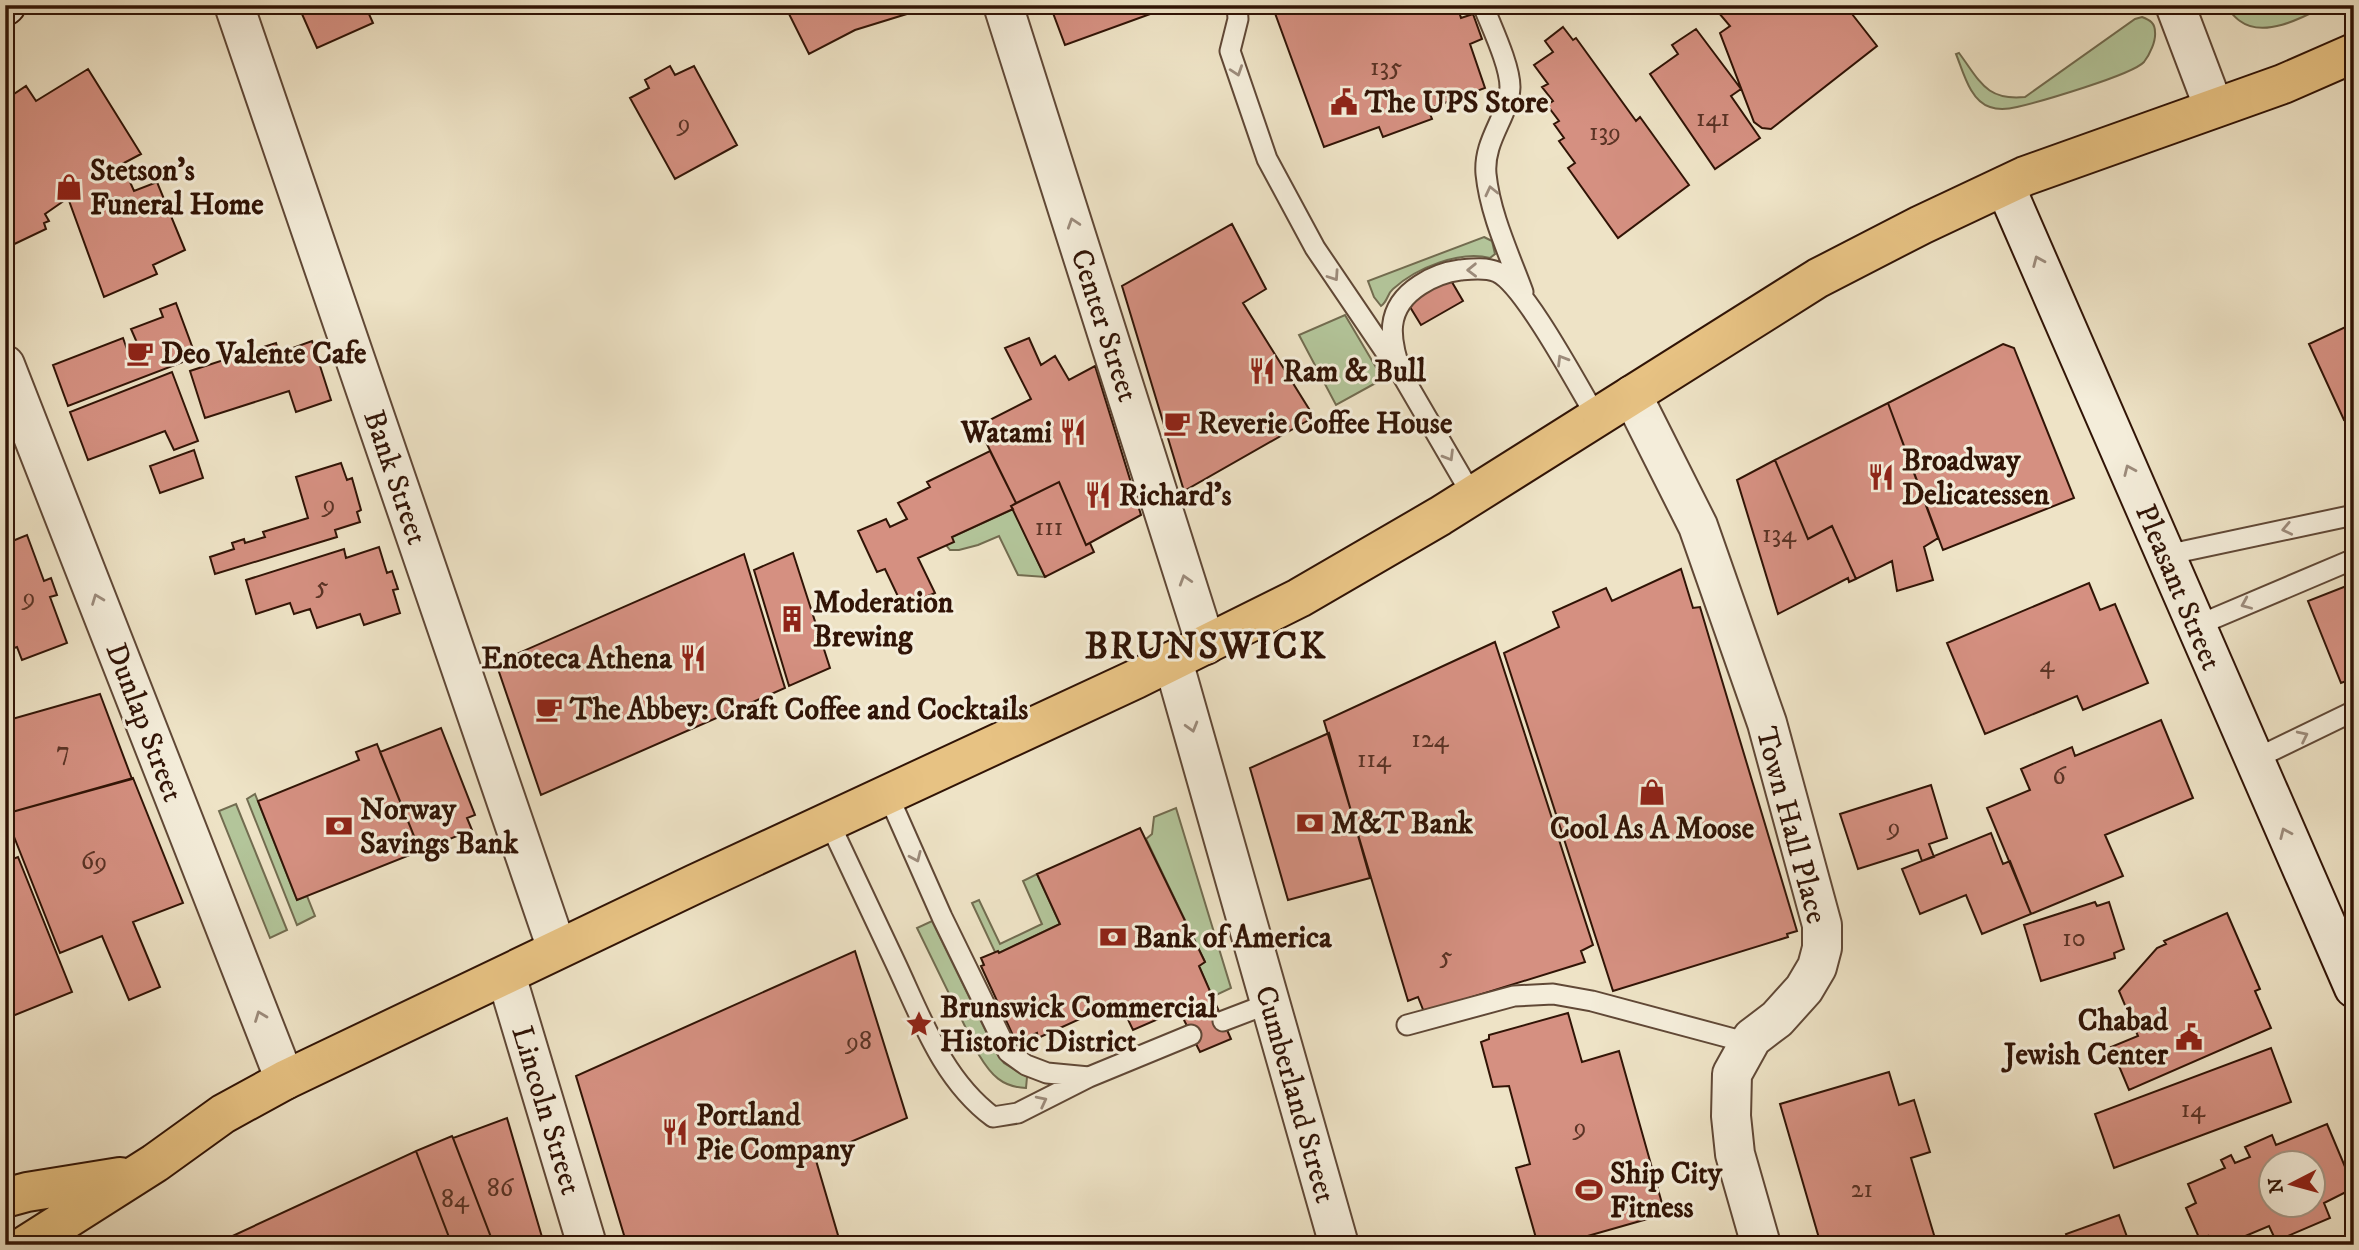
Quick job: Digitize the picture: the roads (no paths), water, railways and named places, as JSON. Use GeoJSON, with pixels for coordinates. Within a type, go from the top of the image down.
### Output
{"type":"FeatureCollection","features":[{"type":"Feature","properties":{"kind":"main road"},"geometry":{"type":"LineString","coordinates":[[26,1245],[132,1175],[155,1163],[223,1114],[285,1080],[557,949],[1190,653],[1299,598],[1597,418],[1818,278],[1921,225],[2065,162],[2283,84],[2354,53]]}},
{"type":"Feature","properties":{"kind":"main road"},"geometry":{"type":"LineString","coordinates":[[5,1198],[132,1175]]}},
{"type":"Feature","properties":{"kind":"street","name":"Bank Street"},"geometry":{"type":"LineString","coordinates":[[234,5],[557,949]]}},
{"type":"Feature","properties":{"kind":"street","name":"Center Street"},"geometry":{"type":"LineString","coordinates":[[1003,5],[1190,653]]}},
{"type":"Feature","properties":{"kind":"street"},"geometry":{"type":"LineString","coordinates":[[2175,5],[2214,108]]}},
{"type":"Feature","properties":{"kind":"street","name":"Pleasant Street"},"geometry":{"type":"LineString","coordinates":[[2006,186],[2354,988]]}},
{"type":"Feature","properties":{"kind":"street","name":"Dunlap Street"},"geometry":{"type":"LineString","coordinates":[[5,365],[285,1080]]}},
{"type":"Feature","properties":{"kind":"street","name":"Town Hall Place"},"geometry":{"type":"LineString","coordinates":[[1633,395],[1698,526],[1767,723],[1822,925],[1822,948],[1817,967],[1804,989],[1777,1019],[1752,1038],[1732,1074],[1731,1116],[1735,1154],[1761,1245]]}},
{"type":"Feature","properties":{"kind":"street","name":"Cumberland Street"},"geometry":{"type":"LineString","coordinates":[[1190,653],[1270,1003],[1339,1245]]}},
{"type":"Feature","properties":{"kind":"street","name":"Lincoln Street"},"geometry":{"type":"LineString","coordinates":[[506,975],[587,1245]]}},
{"type":"Feature","properties":{"kind":"lane"},"geometry":{"type":"LineString","coordinates":[[1237,5],[1238,19],[1230,51],[1267,159],[1315,248],[1402,376],[1472,495]]}},
{"type":"Feature","properties":{"kind":"lane"},"geometry":{"type":"LineString","coordinates":[[1483,5],[1503,57],[1510,86],[1504,111],[1490,139],[1486,173],[1497,221],[1527,303]]}},
{"type":"Feature","properties":{"kind":"lane"},"geometry":{"type":"LineString","coordinates":[[1402,376],[1392,336],[1396,311],[1404,295],[1429,279],[1452,271],[1475,269],[1497,272],[1513,285],[1527,303],[1597,418]]}},
{"type":"Feature","properties":{"kind":"lane"},"geometry":{"type":"LineString","coordinates":[[2166,555],[2354,515]]}},
{"type":"Feature","properties":{"kind":"lane"},"geometry":{"type":"LineString","coordinates":[[2196,625],[2354,558]]}},
{"type":"Feature","properties":{"kind":"lane"},"geometry":{"type":"LineString","coordinates":[[2253,760],[2354,711]]}},
{"type":"Feature","properties":{"kind":"lane"},"geometry":{"type":"LineString","coordinates":[[888,795],[942,917],[1008,1052],[1026,1065],[1048,1073],[1089,1077]]}},
{"type":"Feature","properties":{"kind":"lane"},"geometry":{"type":"LineString","coordinates":[[829,822],[934,1046],[957,1084],[975,1104],[993,1117],[1018,1113],[1089,1077],[1191,1035]]}},
{"type":"Feature","properties":{"kind":"lane"},"geometry":{"type":"LineString","coordinates":[[1406,1025],[1514,996],[1553,994],[1592,1001],[1749,1044]]}},
{"type":"Feature","properties":{"kind":"lane"},"geometry":{"type":"LineString","coordinates":[[1223,1021],[1270,1003]]}},
{"type":"Feature","properties":{"kind":"place","name":"The UPS Store"},"geometry":{"type":"Point","coordinates":[1344,102]}},
{"type":"Feature","properties":{"kind":"place","name":"Stetson's Funeral Home"},"geometry":{"type":"Point","coordinates":[69,187]}},
{"type":"Feature","properties":{"kind":"place","name":"Deo Valente Cafe"},"geometry":{"type":"Point","coordinates":[140,353]}},
{"type":"Feature","properties":{"kind":"place","name":"Ram & Bull"},"geometry":{"type":"Point","coordinates":[1262,371]}},
{"type":"Feature","properties":{"kind":"place","name":"Reverie Coffee House"},"geometry":{"type":"Point","coordinates":[1177,423]}},
{"type":"Feature","properties":{"kind":"place","name":"Watami"},"geometry":{"type":"Point","coordinates":[1073,432]}},
{"type":"Feature","properties":{"kind":"place","name":"Broadway Delicatessen"},"geometry":{"type":"Point","coordinates":[1881,477]}},
{"type":"Feature","properties":{"kind":"place","name":"Richard's"},"geometry":{"type":"Point","coordinates":[1098,495]}},
{"type":"Feature","properties":{"kind":"place","name":"Moderation Brewing"},"geometry":{"type":"Point","coordinates":[792,619]}},
{"type":"Feature","properties":{"kind":"place","name":"Enoteca Athena"},"geometry":{"type":"Point","coordinates":[693,658]}},
{"type":"Feature","properties":{"kind":"place","name":"The Abbey: Craft Coffee and Cocktails"},"geometry":{"type":"Point","coordinates":[549,709]}},
{"type":"Feature","properties":{"kind":"place","name":"Cool As A Moose"},"geometry":{"type":"Point","coordinates":[1652,792]}},
{"type":"Feature","properties":{"kind":"place","name":"M&T Bank"},"geometry":{"type":"Point","coordinates":[1310,823]}},
{"type":"Feature","properties":{"kind":"place","name":"Norway Savings Bank"},"geometry":{"type":"Point","coordinates":[339,826]}},
{"type":"Feature","properties":{"kind":"place","name":"Bank of America"},"geometry":{"type":"Point","coordinates":[1113,937]}},
{"type":"Feature","properties":{"kind":"place","name":"Brunswick Commercial Historic District"},"geometry":{"type":"Point","coordinates":[919,1024]}},
{"type":"Feature","properties":{"kind":"place","name":"Chabad Jewish Center"},"geometry":{"type":"Point","coordinates":[2189,1037]}},
{"type":"Feature","properties":{"kind":"place","name":"Portland Pie Company"},"geometry":{"type":"Point","coordinates":[675,1132]}},
{"type":"Feature","properties":{"kind":"place","name":"Ship City Fitness"},"geometry":{"type":"Point","coordinates":[1589,1190]}},
{"type":"Feature","properties":{"kind":"district","name":"BRUNSWICK"},"geometry":{"type":"Point","coordinates":[1206,645]}}]}
